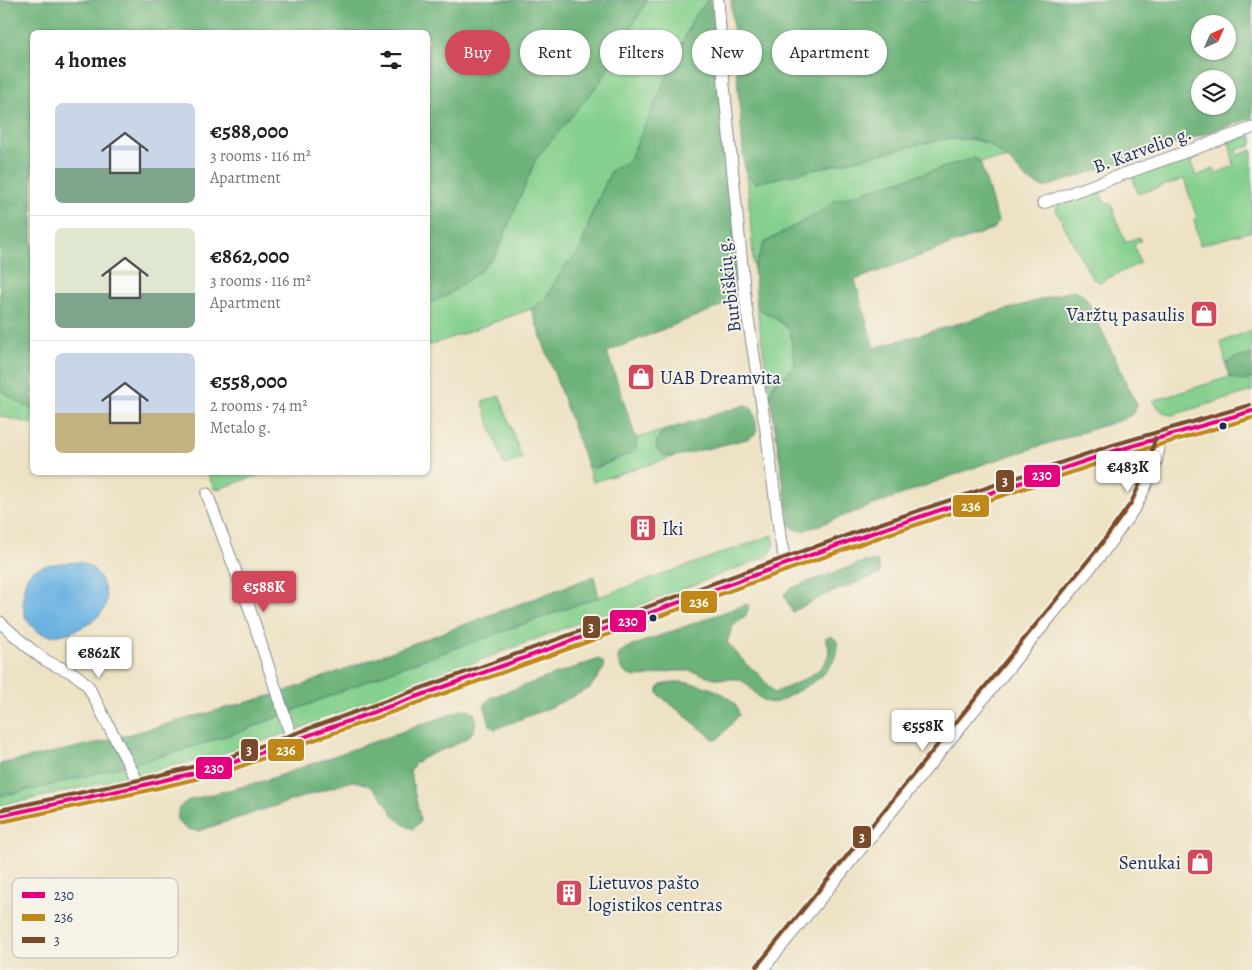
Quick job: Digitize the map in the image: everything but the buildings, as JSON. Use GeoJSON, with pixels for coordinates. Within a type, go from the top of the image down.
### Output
{"type":"FeatureCollection","features":[{"type":"Feature","properties":{"kind":"main road"},"geometry":{"type":"LineString","coordinates":[[0,816],[223,766],[786,563],[1115,451],[1252,411]]}},
{"type":"Feature","properties":{"kind":"street","name":"Burbiškių g."},"geometry":{"type":"LineString","coordinates":[[718,0],[724,85],[746,306],[781,543],[786,563]]}},
{"type":"Feature","properties":{"kind":"street","name":"B. Karvelio g."},"geometry":{"type":"LineString","coordinates":[[1043,204],[1252,128]]}},
{"type":"Feature","properties":{"kind":"street"},"geometry":{"type":"LineString","coordinates":[[762,970],[1119,532],[1136,506],[1152,473],[1161,439]]}},
{"type":"Feature","properties":{"kind":"street"},"geometry":{"type":"LineString","coordinates":[[207,494],[249,607],[293,742]]}},
{"type":"Feature","properties":{"kind":"street"},"geometry":{"type":"LineString","coordinates":[[0,622],[46,660],[72,672],[80,677],[88,686],[140,786]]}},
{"type":"Feature","properties":{"kind":"green space"},"geometry":{"type":"Polygon","coordinates":[[[0,0],[708,0],[694,17],[682,44],[682,30],[600,30],[600,75],[668,75],[630,159],[611,171],[591,216],[580,252],[565,266],[544,300],[531,309],[430,345],[430,30],[30,30],[30,424],[0,416],[0,0]]]}},
{"type":"Feature","properties":{"kind":"green space"},"geometry":{"type":"Polygon","coordinates":[[[0,0],[647,0],[630,30],[600,30],[600,75],[604,75],[536,159],[496,255],[480,271],[448,295],[430,303],[430,30],[30,30],[30,407],[0,390],[0,0]]]}},
{"type":"Feature","properties":{"kind":"green space"},"geometry":{"type":"Polygon","coordinates":[[[708,0],[711,0],[714,30],[692,30],[692,75],[719,75],[741,298],[607,352],[636,438],[636,448],[631,453],[594,468],[587,465],[531,309],[544,300],[565,266],[580,251],[591,216],[611,171],[630,159],[668,75],[682,75],[682,44],[694,17],[708,0]]]}},
{"type":"Feature","properties":{"kind":"green space"},"geometry":{"type":"Polygon","coordinates":[[[731,0],[1252,0],[1252,118],[1043,188],[1026,179],[1008,159],[989,144],[975,139],[943,139],[756,183],[747,176],[744,164],[737,75],[762,75],[762,30],[733,30],[731,0]]]}},
{"type":"Feature","properties":{"kind":"green space"},"geometry":{"type":"Polygon","coordinates":[[[1248,135],[1252,137],[1252,145],[1237,150],[1239,155],[1252,150],[1252,231],[1200,245],[1194,219],[1197,218],[1184,179],[1138,194],[1132,175],[1188,155],[1196,176],[1214,169],[1216,173],[1234,166],[1229,142],[1248,135]]]}},
{"type":"Feature","properties":{"kind":"green space"},"geometry":{"type":"Polygon","coordinates":[[[943,139],[964,139],[985,143],[1008,159],[980,162],[974,158],[835,201],[825,209],[764,243],[754,269],[747,176],[756,183],[943,139]]]}},
{"type":"Feature","properties":{"kind":"green space"},"geometry":{"type":"Polygon","coordinates":[[[974,158],[980,162],[998,221],[995,228],[855,280],[874,348],[1074,290],[1084,296],[1090,305],[1137,405],[1134,413],[1124,419],[984,464],[803,531],[796,530],[790,525],[770,396],[774,383],[785,376],[795,364],[790,330],[774,317],[757,308],[754,269],[764,243],[825,209],[834,201],[974,158]]]}},
{"type":"Feature","properties":{"kind":"green space"},"geometry":{"type":"Polygon","coordinates":[[[1106,184],[1108,189],[1102,191],[1101,197],[1107,204],[1111,204],[1125,242],[1140,237],[1141,240],[1134,245],[1140,263],[1100,282],[1092,278],[1056,210],[1060,200],[1106,184]]]}},
{"type":"Feature","properties":{"kind":"green space"},"geometry":{"type":"Polygon","coordinates":[[[757,308],[774,317],[790,330],[795,364],[785,376],[774,383],[770,396],[757,308]]]}},
{"type":"Feature","properties":{"kind":"green space"},"geometry":{"type":"Polygon","coordinates":[[[1252,330],[1252,355],[1235,358],[1226,364],[1221,342],[1252,330]]]}},
{"type":"Feature","properties":{"kind":"green space"},"geometry":{"type":"Polygon","coordinates":[[[1252,355],[1252,378],[1244,381],[1229,377],[1226,364],[1235,358],[1252,355]]]}},
{"type":"Feature","properties":{"kind":"green space"},"geometry":{"type":"Polygon","coordinates":[[[1229,377],[1244,381],[1252,378],[1252,391],[1172,415],[1163,412],[1153,401],[1229,377]]]}},
{"type":"Feature","properties":{"kind":"green space"},"geometry":{"type":"Polygon","coordinates":[[[500,396],[522,459],[504,465],[482,402],[500,396]]]}},
{"type":"Feature","properties":{"kind":"green space"},"geometry":{"type":"Polygon","coordinates":[[[745,405],[749,406],[754,412],[757,431],[747,439],[673,457],[663,455],[657,449],[658,438],[666,430],[745,405]]]}},
{"type":"Feature","properties":{"kind":"green space"},"geometry":{"type":"Polygon","coordinates":[[[666,430],[658,438],[657,449],[663,455],[673,457],[593,482],[587,465],[594,468],[631,453],[636,448],[636,438],[666,430]]]}},
{"type":"Feature","properties":{"kind":"green space"},"geometry":{"type":"Polygon","coordinates":[[[208,475],[259,475],[215,490],[208,475]]]}},
{"type":"Feature","properties":{"kind":"green space"},"geometry":{"type":"Polygon","coordinates":[[[773,535],[773,546],[768,556],[616,615],[604,613],[288,733],[218,755],[0,806],[0,796],[47,786],[173,753],[245,730],[394,670],[773,535]]]}},
{"type":"Feature","properties":{"kind":"green space"},"geometry":{"type":"Polygon","coordinates":[[[863,562],[878,562],[880,574],[827,594],[792,612],[784,594],[789,589],[863,562]]]}},
{"type":"Feature","properties":{"kind":"green space"},"geometry":{"type":"Polygon","coordinates":[[[594,576],[599,597],[394,670],[245,730],[173,753],[47,786],[0,796],[0,764],[101,742],[281,693],[594,576]]]}},
{"type":"Feature","properties":{"kind":"green space"},"geometry":{"type":"Polygon","coordinates":[[[747,604],[749,606],[746,615],[733,626],[727,642],[747,665],[757,672],[774,693],[804,679],[822,666],[827,658],[829,649],[825,638],[832,636],[837,641],[837,651],[830,667],[810,684],[777,702],[770,703],[759,697],[747,684],[736,679],[717,678],[688,671],[673,671],[635,677],[628,675],[619,663],[618,656],[626,648],[747,604]]]}},
{"type":"Feature","properties":{"kind":"green space"},"geometry":{"type":"Polygon","coordinates":[[[599,659],[603,662],[604,668],[590,688],[549,708],[495,729],[490,725],[484,704],[492,697],[599,659]]]}},
{"type":"Feature","properties":{"kind":"green space"},"geometry":{"type":"Polygon","coordinates":[[[673,682],[691,683],[723,694],[731,700],[739,715],[715,740],[658,694],[658,689],[661,685],[673,682]]]}},
{"type":"Feature","properties":{"kind":"green space"},"geometry":{"type":"Polygon","coordinates":[[[465,709],[474,713],[476,723],[473,732],[456,744],[425,757],[417,762],[410,771],[420,818],[419,823],[413,829],[396,818],[373,788],[352,781],[198,831],[187,829],[178,822],[179,809],[189,800],[264,781],[465,709]]]}},
{"type":"Feature","properties":{"kind":"water"},"geometry":{"type":"Polygon","coordinates":[[[80,562],[88,565],[97,573],[104,588],[106,602],[101,614],[85,626],[65,634],[46,635],[37,631],[27,620],[23,607],[24,586],[29,575],[32,571],[42,566],[80,562]]]}},
{"type":"Feature","properties":{"kind":"transit line","name":"3"},"geometry":{"type":"LineString","coordinates":[[0,810],[221,760],[873,526],[1113,445],[1250,405]]}},
{"type":"Feature","properties":{"kind":"transit line","name":"230"},"geometry":{"type":"LineString","coordinates":[[0,816],[223,766],[875,532],[1115,451],[1252,411]]}},
{"type":"Feature","properties":{"kind":"transit line","name":"236"},"geometry":{"type":"LineString","coordinates":[[1,822],[225,772],[877,538],[1117,457],[1252,418]]}},
{"type":"Feature","properties":{"kind":"transit line","name":"3"},"geometry":{"type":"LineString","coordinates":[[757,966],[1099,547],[1131,503],[1149,464],[1155,438]]}},
{"type":"Feature","properties":{"kind":"place","name":"Varžtų pasaulis"},"geometry":{"type":"Point","coordinates":[1204,314]}},
{"type":"Feature","properties":{"kind":"place","name":"UAB Dreamvita"},"geometry":{"type":"Point","coordinates":[641,377]}},
{"type":"Feature","properties":{"kind":"place","name":"Iki"},"geometry":{"type":"Point","coordinates":[643,528]}},
{"type":"Feature","properties":{"kind":"place","name":"Senukai"},"geometry":{"type":"Point","coordinates":[1200,862]}},
{"type":"Feature","properties":{"kind":"place","name":"Lietuvos pašto logistikos centras"},"geometry":{"type":"Point","coordinates":[569,893]}}]}
